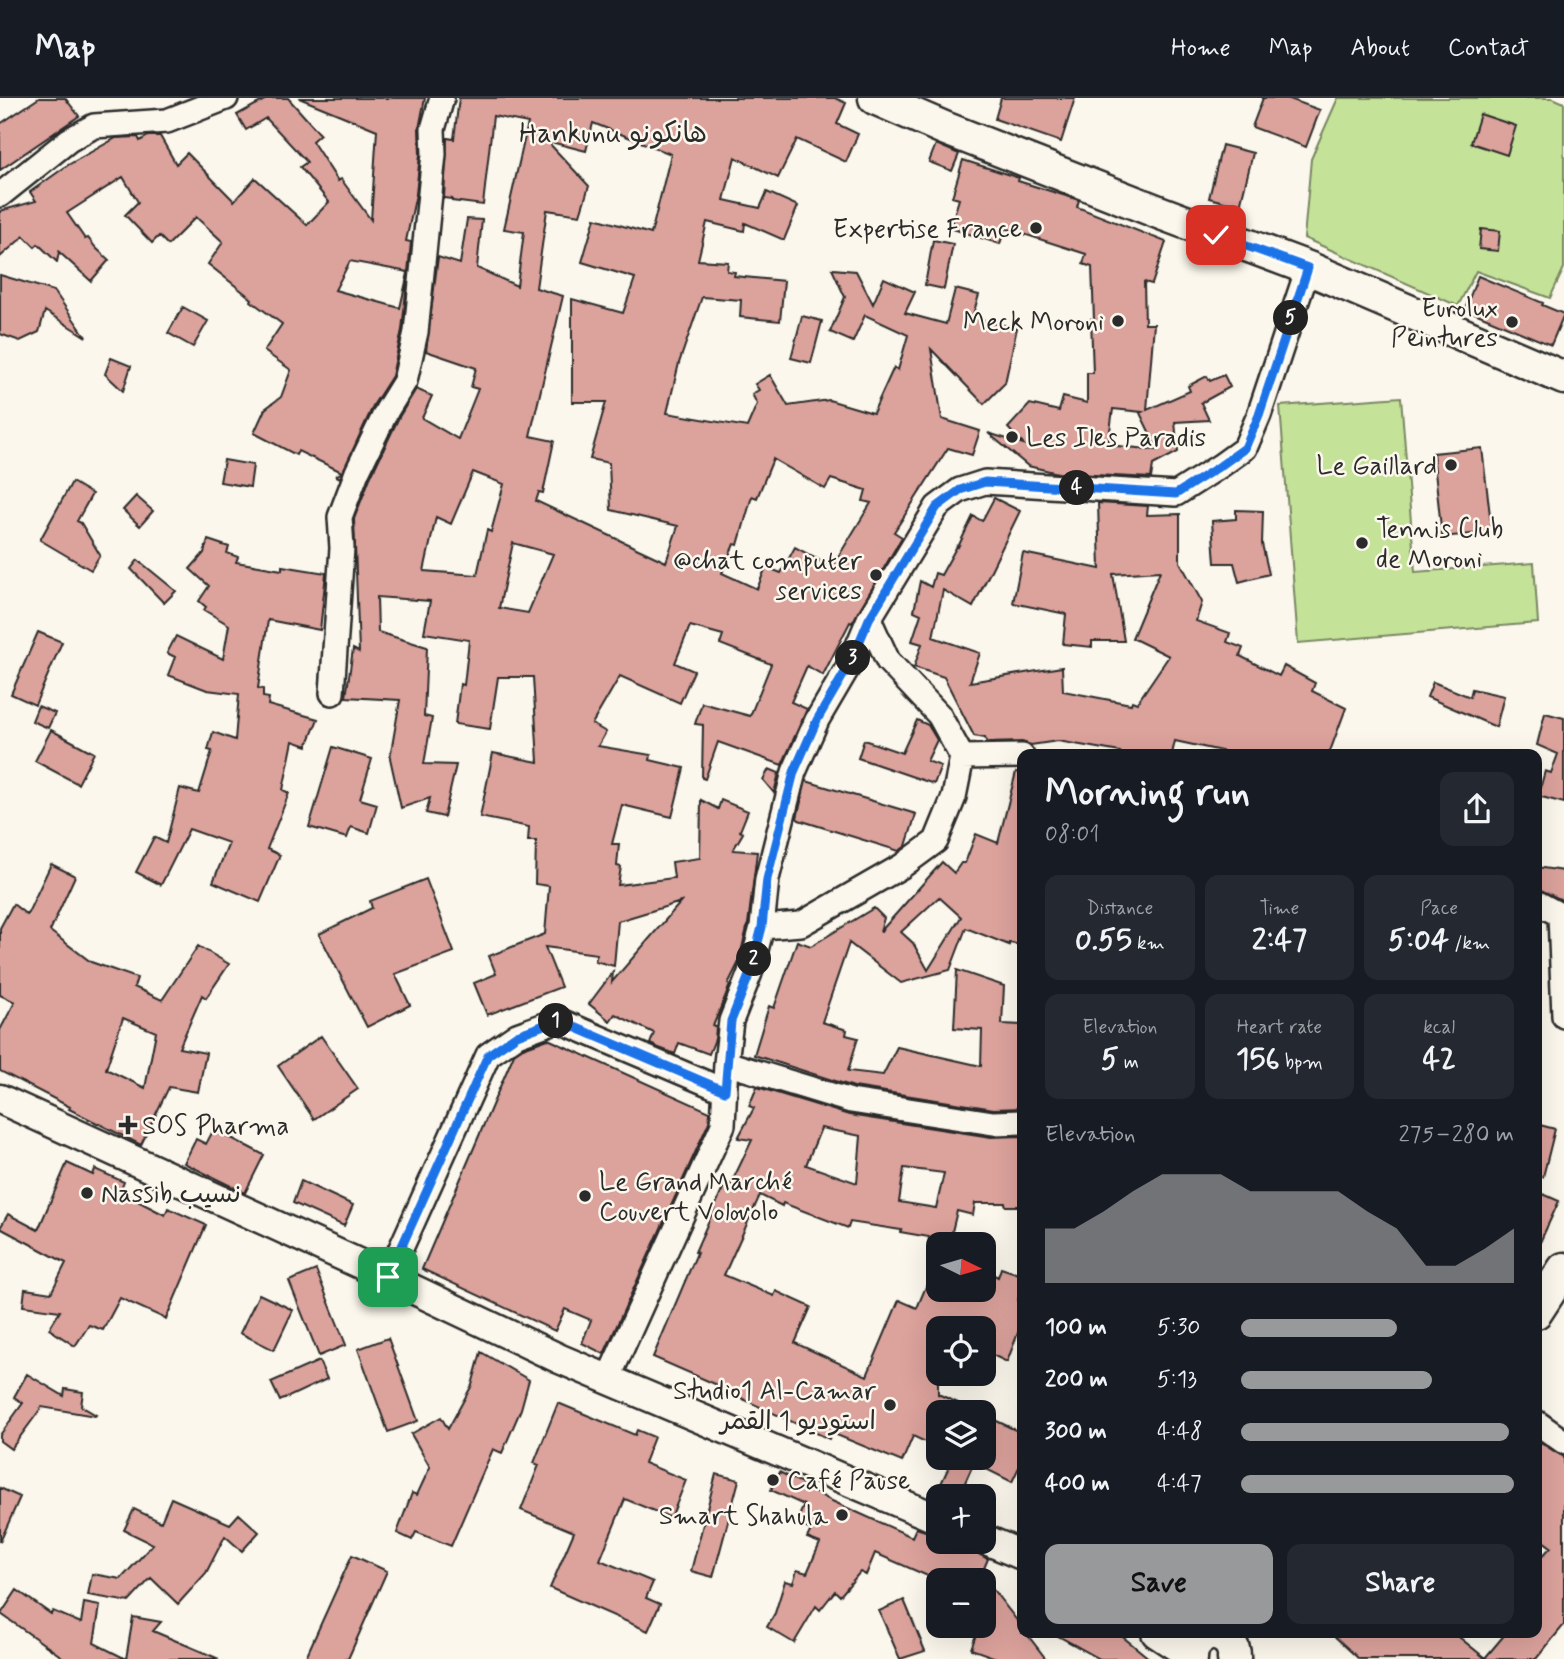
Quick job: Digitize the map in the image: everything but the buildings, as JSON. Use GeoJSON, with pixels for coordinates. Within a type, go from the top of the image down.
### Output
{"type":"FeatureCollection","features":[{"type":"Feature","properties":{"kind":"main road"},"geometry":{"type":"LineString","coordinates":[[875,98],[1072,178],[1308,268],[1564,378]]}},
{"type":"Feature","properties":{"kind":"main road"},"geometry":{"type":"LineString","coordinates":[[1542,1303],[1564,1269]]}},
{"type":"Feature","properties":{"kind":"street"},"geometry":{"type":"LineString","coordinates":[[0,195],[69,140],[94,126],[167,121],[226,98]]}},
{"type":"Feature","properties":{"kind":"street"},"geometry":{"type":"LineString","coordinates":[[332,693],[342,548],[340,517],[363,459],[405,381],[416,332],[434,154],[433,129],[442,98]]}},
{"type":"Feature","properties":{"kind":"street"},"geometry":{"type":"LineString","coordinates":[[608,1379],[723,1125],[731,1021],[750,973],[762,927],[767,879],[794,772],[817,720],[851,662],[869,619],[937,507],[960,490],[985,482],[1176,494],[1245,448],[1259,415],[1308,268]]}},
{"type":"Feature","properties":{"kind":"street"},"geometry":{"type":"LineString","coordinates":[[762,927],[801,924],[902,866],[936,841],[954,797],[962,757],[939,715],[887,661],[869,619]]}},
{"type":"Feature","properties":{"kind":"street"},"geometry":{"type":"LineString","coordinates":[[962,757],[1017,756]]}},
{"type":"Feature","properties":{"kind":"street"},"geometry":{"type":"LineString","coordinates":[[1542,905],[1560,915],[1564,1016]]}},
{"type":"Feature","properties":{"kind":"street"},"geometry":{"type":"LineString","coordinates":[[388,1277],[488,1055],[517,1035],[558,1020],[725,1091]]}},
{"type":"Feature","properties":{"kind":"street"},"geometry":{"type":"LineString","coordinates":[[726,1063],[851,1101],[993,1124],[1017,1122]]}},
{"type":"Feature","properties":{"kind":"street"},"geometry":{"type":"LineString","coordinates":[[0,1099],[560,1359],[926,1515]]}},
{"type":"Feature","properties":{"kind":"street"},"geometry":{"type":"LineString","coordinates":[[1542,1426],[1564,1442]]}},
{"type":"Feature","properties":{"kind":"street"},"geometry":{"type":"LineString","coordinates":[[996,1544],[1017,1553]]}},
{"type":"Feature","properties":{"kind":"street"},"geometry":{"type":"LineString","coordinates":[[1179,1638],[1217,1646]]}},
{"type":"Feature","properties":{"kind":"green space"},"geometry":{"type":"Polygon","coordinates":[[[1338,98],[1553,98],[1564,103],[1564,268],[1550,298],[1476,271],[1458,306],[1304,238],[1311,159],[1338,98]]]}},
{"type":"Feature","properties":{"kind":"green space"},"geometry":{"type":"Polygon","coordinates":[[[1401,397],[1415,572],[1534,563],[1538,623],[1298,643],[1280,406],[1401,397]]]}},
{"type":"Feature","properties":{"kind":"place","name":"Expertise France"},"geometry":{"type":"Point","coordinates":[1036,228]}},
{"type":"Feature","properties":{"kind":"place","name":"Meck Moroni"},"geometry":{"type":"Point","coordinates":[1118,321]}},
{"type":"Feature","properties":{"kind":"place","name":"Eurolux Peintures"},"geometry":{"type":"Point","coordinates":[1512,322]}},
{"type":"Feature","properties":{"kind":"place","name":"Les Iles Paradis"},"geometry":{"type":"Point","coordinates":[1012,437]}},
{"type":"Feature","properties":{"kind":"place","name":"Le Gaillard"},"geometry":{"type":"Point","coordinates":[1451,465]}},
{"type":"Feature","properties":{"kind":"place","name":"Tennis Club de Moroni"},"geometry":{"type":"Point","coordinates":[1362,543]}},
{"type":"Feature","properties":{"kind":"place","name":"@chat computer services"},"geometry":{"type":"Point","coordinates":[876,575]}},
{"type":"Feature","properties":{"kind":"place","name":"SOS Pharma"},"geometry":{"type":"Point","coordinates":[128,1125]}},
{"type":"Feature","properties":{"kind":"place","name":"Nassib نسيب"},"geometry":{"type":"Point","coordinates":[87,1193]}},
{"type":"Feature","properties":{"kind":"place","name":"Le Grand Marché Couvert Volovolo"},"geometry":{"type":"Point","coordinates":[585,1196]}},
{"type":"Feature","properties":{"kind":"place","name":"Studio1 Al-Camar استوديو 1 القمر"},"geometry":{"type":"Point","coordinates":[890,1405]}},
{"type":"Feature","properties":{"kind":"place","name":"Café Pause"},"geometry":{"type":"Point","coordinates":[773,1480]}},
{"type":"Feature","properties":{"kind":"place","name":"Smart Shahula"},"geometry":{"type":"Point","coordinates":[842,1515]}},
{"type":"Feature","properties":{"kind":"district","name":"Hankunu هانكونو"},"geometry":{"type":"Point","coordinates":[613,132]}},
{"type":"Feature","properties":{"kind":"route"},"geometry":{"type":"LineString","coordinates":[[388,1277],[488,1055],[517,1035],[558,1020],[725,1091],[731,1021],[750,973],[762,927],[767,879],[794,772],[817,720],[851,662],[869,619],[937,507],[960,490],[985,482],[1176,494],[1245,448],[1259,415],[1308,268],[1216,235]]}}]}
